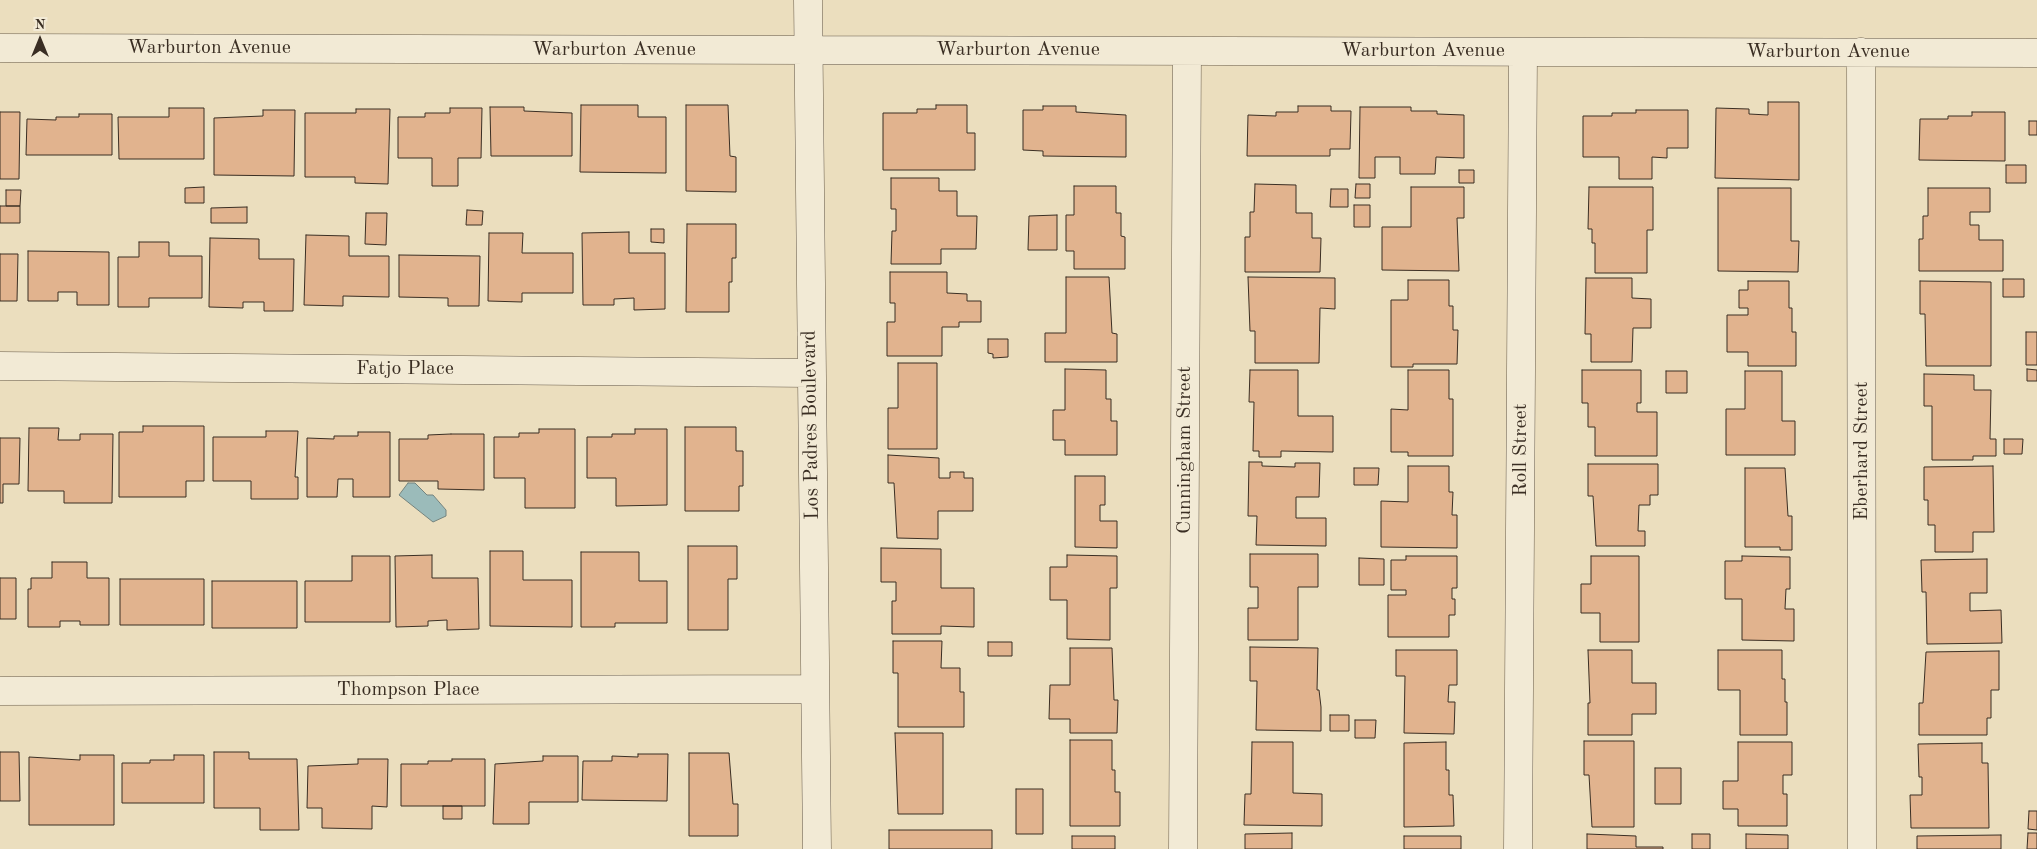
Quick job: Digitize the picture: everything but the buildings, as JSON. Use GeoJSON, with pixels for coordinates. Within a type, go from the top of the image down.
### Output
{"type":"FeatureCollection","features":[{"type":"Feature","properties":{"kind":"street","name":"Los Padres Boulevard"},"geometry":{"type":"LineString","coordinates":[[808,0],[810,372],[817,849]]}},
{"type":"Feature","properties":{"kind":"street","name":"Warburton Avenue"},"geometry":{"type":"LineString","coordinates":[[0,48],[2037,53]]}},
{"type":"Feature","properties":{"kind":"street","name":"Cunningham Street"},"geometry":{"type":"LineString","coordinates":[[1183,849],[1187,51]]}},
{"type":"Feature","properties":{"kind":"street","name":"Roll Street"},"geometry":{"type":"LineString","coordinates":[[1518,849],[1524,52]]}},
{"type":"Feature","properties":{"kind":"street","name":"Eberhard Street"},"geometry":{"type":"LineString","coordinates":[[1861,52],[1862,849]]}},
{"type":"Feature","properties":{"kind":"street","name":"Fatjo Place"},"geometry":{"type":"LineString","coordinates":[[0,366],[810,372]]}},
{"type":"Feature","properties":{"kind":"street","name":"Thompson Place"},"geometry":{"type":"LineString","coordinates":[[0,690],[815,689]]}},
{"type":"Feature","properties":{"kind":"water"},"geometry":{"type":"Polygon","coordinates":[[[408,483],[415,483],[427,495],[433,495],[446,510],[446,516],[433,522],[399,495],[408,483]]]}}]}
